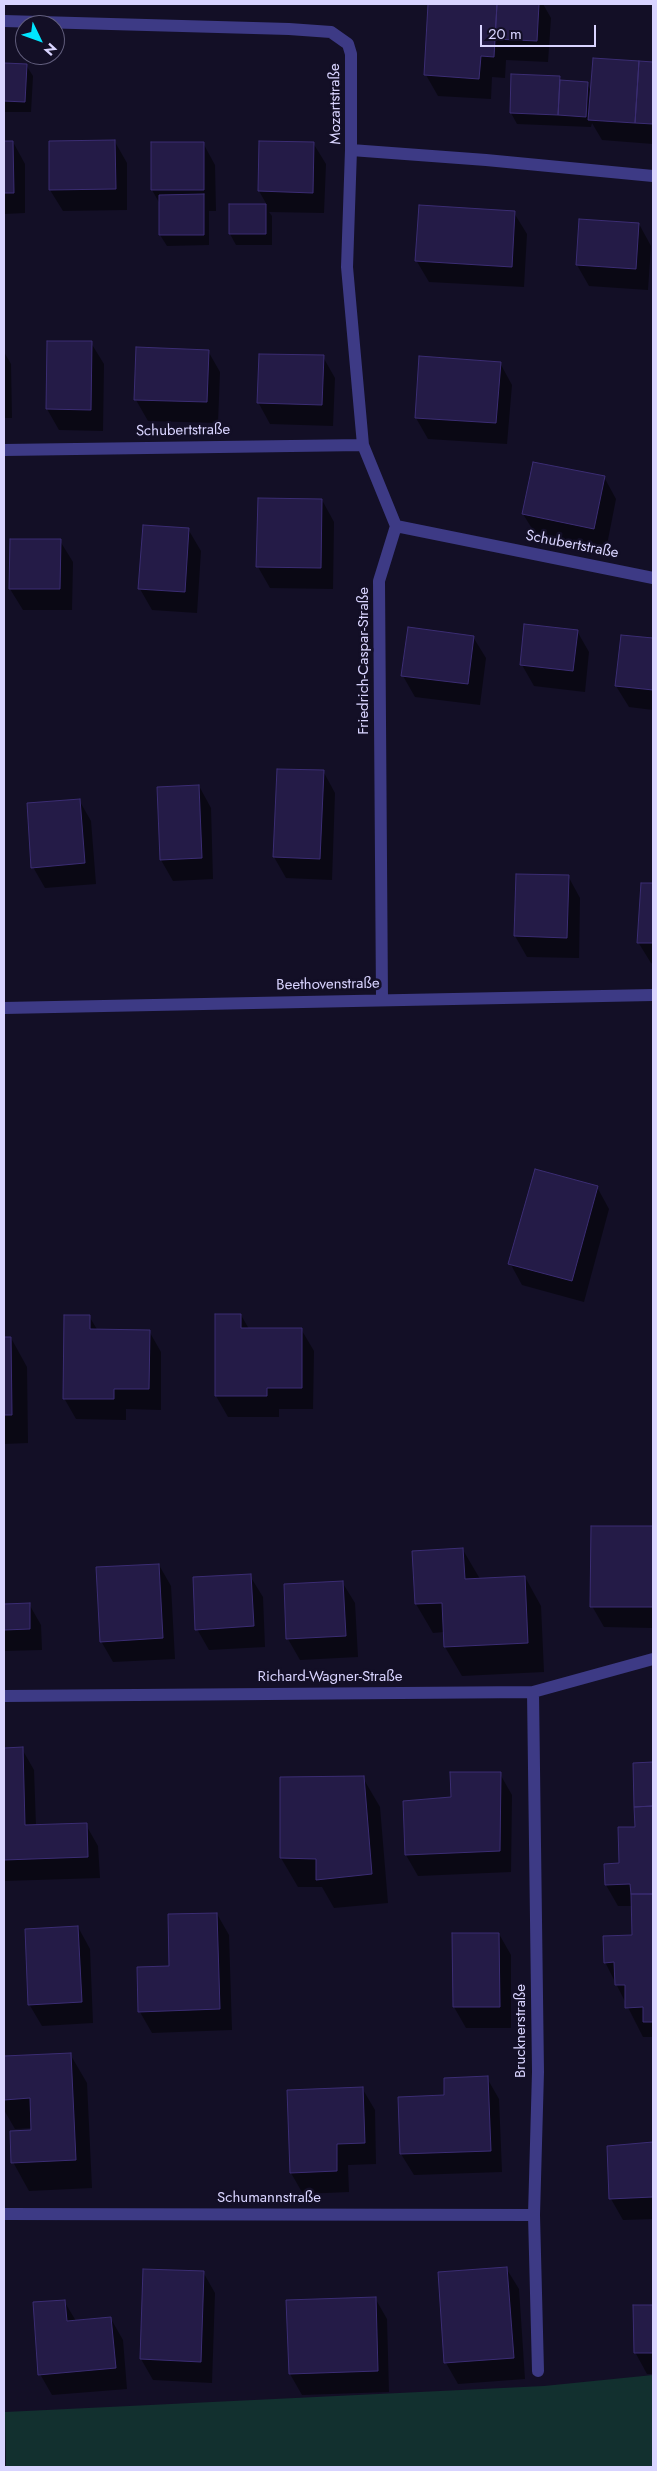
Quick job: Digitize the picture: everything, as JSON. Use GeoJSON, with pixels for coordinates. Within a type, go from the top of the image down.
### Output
{"type":"FeatureCollection","features":[{"type":"Feature","properties":{"kind":"street","name":"Mozartstraße"},"geometry":{"type":"LineString","coordinates":[[4,21],[290,29],[332,32],[348,44],[352,54],[351,150],[486,160],[653,176]]}},
{"type":"Feature","properties":{"kind":"street"},"geometry":{"type":"LineString","coordinates":[[351,150],[346,267],[363,445],[396,526]]}},
{"type":"Feature","properties":{"kind":"street","name":"Schubertstraße"},"geometry":{"type":"LineString","coordinates":[[4,450],[363,445]]}},
{"type":"Feature","properties":{"kind":"street","name":"Schubertstraße"},"geometry":{"type":"LineString","coordinates":[[396,526],[653,578]]}},
{"type":"Feature","properties":{"kind":"street","name":"Friedrich-Caspar-Straße"},"geometry":{"type":"LineString","coordinates":[[382,1000],[379,582],[396,526]]}},
{"type":"Feature","properties":{"kind":"street","name":"Beethovenstraße"},"geometry":{"type":"LineString","coordinates":[[4,1008],[653,995]]}},
{"type":"Feature","properties":{"kind":"street","name":"Richard-Wagner-Straße"},"geometry":{"type":"LineString","coordinates":[[4,1696],[533,1692],[653,1659]]}},
{"type":"Feature","properties":{"kind":"street","name":"Brucknerstraße"},"geometry":{"type":"LineString","coordinates":[[533,1692],[538,2072],[534,2215],[538,2371]]}},
{"type":"Feature","properties":{"kind":"street","name":"Schumannstraße"},"geometry":{"type":"LineString","coordinates":[[4,2214],[534,2215]]}},
{"type":"Feature","properties":{"kind":"green space"},"geometry":{"type":"Polygon","coordinates":[[[653,2375],[653,2467],[6,2467],[5,2412],[544,2386],[653,2375]]]}},
{"type":"Feature","properties":{"kind":"building"},"geometry":{"type":"Polygon","coordinates":[[[428,4],[497,4],[494,57],[481,56],[479,79],[424,75],[428,4]]]}},
{"type":"Feature","properties":{"kind":"building"},"geometry":{"type":"Polygon","coordinates":[[[497,4],[539,4],[537,41],[495,39],[497,4]]]}},
{"type":"Feature","properties":{"kind":"building"},"geometry":{"type":"Polygon","coordinates":[[[593,58],[639,61],[635,123],[588,120],[593,58]]]}},
{"type":"Feature","properties":{"kind":"building"},"geometry":{"type":"Polygon","coordinates":[[[639,61],[653,62],[653,124],[635,123],[639,61]]]}},
{"type":"Feature","properties":{"kind":"building"},"geometry":{"type":"Polygon","coordinates":[[[4,63],[27,65],[25,102],[4,101],[4,63]]]}},
{"type":"Feature","properties":{"kind":"building"},"geometry":{"type":"Polygon","coordinates":[[[511,74],[560,76],[558,115],[510,113],[511,74]]]}},
{"type":"Feature","properties":{"kind":"building"},"geometry":{"type":"Polygon","coordinates":[[[560,80],[588,82],[586,117],[558,115],[560,80]]]}},
{"type":"Feature","properties":{"kind":"building"},"geometry":{"type":"Polygon","coordinates":[[[115,140],[116,189],[49,190],[49,141],[115,140]]]}},
{"type":"Feature","properties":{"kind":"building"},"geometry":{"type":"Polygon","coordinates":[[[4,141],[13,141],[14,193],[4,193],[4,141]]]}},
{"type":"Feature","properties":{"kind":"building"},"geometry":{"type":"Polygon","coordinates":[[[259,141],[314,142],[313,193],[258,191],[259,141]]]}},
{"type":"Feature","properties":{"kind":"building"},"geometry":{"type":"Polygon","coordinates":[[[151,142],[204,142],[204,190],[151,190],[151,142]]]}},
{"type":"Feature","properties":{"kind":"building"},"geometry":{"type":"Polygon","coordinates":[[[204,194],[204,235],[159,235],[159,195],[204,194]]]}},
{"type":"Feature","properties":{"kind":"building"},"geometry":{"type":"Polygon","coordinates":[[[229,204],[266,204],[266,234],[229,234],[229,204]]]}},
{"type":"Feature","properties":{"kind":"building"},"geometry":{"type":"Polygon","coordinates":[[[419,205],[515,211],[512,267],[415,261],[419,205]]]}},
{"type":"Feature","properties":{"kind":"building"},"geometry":{"type":"Polygon","coordinates":[[[579,219],[639,223],[636,269],[576,265],[579,219]]]}},
{"type":"Feature","properties":{"kind":"building"},"geometry":{"type":"Polygon","coordinates":[[[47,341],[92,341],[91,410],[46,409],[47,341]]]}},
{"type":"Feature","properties":{"kind":"building"},"geometry":{"type":"Polygon","coordinates":[[[136,347],[209,350],[207,402],[134,400],[136,347]]]}},
{"type":"Feature","properties":{"kind":"building"},"geometry":{"type":"Polygon","coordinates":[[[259,354],[324,355],[322,405],[257,403],[259,354]]]}},
{"type":"Feature","properties":{"kind":"building"},"geometry":{"type":"Polygon","coordinates":[[[419,356],[501,362],[496,423],[415,418],[419,356]]]}},
{"type":"Feature","properties":{"kind":"building"},"geometry":{"type":"Polygon","coordinates":[[[533,462],[605,476],[594,529],[522,514],[533,462]]]}},
{"type":"Feature","properties":{"kind":"building"},"geometry":{"type":"Polygon","coordinates":[[[258,498],[322,499],[321,568],[256,567],[258,498]]]}},
{"type":"Feature","properties":{"kind":"building"},"geometry":{"type":"Polygon","coordinates":[[[143,525],[189,528],[185,592],[138,589],[143,525]]]}},
{"type":"Feature","properties":{"kind":"building"},"geometry":{"type":"Polygon","coordinates":[[[10,539],[61,539],[60,589],[9,589],[10,539]]]}},
{"type":"Feature","properties":{"kind":"building"},"geometry":{"type":"Polygon","coordinates":[[[524,624],[578,630],[573,671],[520,665],[524,624]]]}},
{"type":"Feature","properties":{"kind":"building"},"geometry":{"type":"Polygon","coordinates":[[[408,627],[474,636],[468,684],[401,676],[408,627]]]}},
{"type":"Feature","properties":{"kind":"building"},"geometry":{"type":"Polygon","coordinates":[[[621,635],[653,638],[653,690],[615,686],[621,635]]]}},
{"type":"Feature","properties":{"kind":"building"},"geometry":{"type":"Polygon","coordinates":[[[277,769],[324,770],[320,859],[273,857],[277,769]]]}},
{"type":"Feature","properties":{"kind":"building"},"geometry":{"type":"Polygon","coordinates":[[[199,785],[202,858],[160,860],[157,787],[199,785]]]}},
{"type":"Feature","properties":{"kind":"building"},"geometry":{"type":"Polygon","coordinates":[[[80,799],[85,863],[31,868],[27,803],[80,799]]]}},
{"type":"Feature","properties":{"kind":"building"},"geometry":{"type":"Polygon","coordinates":[[[516,874],[569,875],[567,938],[514,936],[516,874]]]}},
{"type":"Feature","properties":{"kind":"building"},"geometry":{"type":"Polygon","coordinates":[[[641,883],[653,883],[653,943],[637,943],[641,883]]]}},
{"type":"Feature","properties":{"kind":"building"},"geometry":{"type":"Polygon","coordinates":[[[535,1169],[598,1186],[572,1281],[508,1264],[535,1169]]]}},
{"type":"Feature","properties":{"kind":"building"},"geometry":{"type":"Polygon","coordinates":[[[215,1314],[241,1314],[241,1328],[302,1328],[302,1388],[267,1388],[267,1396],[215,1396],[215,1314]]]}},
{"type":"Feature","properties":{"kind":"building"},"geometry":{"type":"Polygon","coordinates":[[[64,1315],[90,1315],[90,1329],[150,1330],[149,1389],[114,1389],[114,1399],[63,1399],[64,1315]]]}},
{"type":"Feature","properties":{"kind":"building"},"geometry":{"type":"Polygon","coordinates":[[[4,1337],[11,1337],[12,1415],[4,1415],[4,1337]]]}},
{"type":"Feature","properties":{"kind":"building"},"geometry":{"type":"Polygon","coordinates":[[[591,1526],[653,1526],[653,1607],[590,1607],[591,1526]]]}},
{"type":"Feature","properties":{"kind":"building"},"geometry":{"type":"Polygon","coordinates":[[[463,1548],[465,1579],[525,1576],[528,1643],[444,1647],[442,1603],[415,1604],[412,1551],[463,1548]]]}},
{"type":"Feature","properties":{"kind":"building"},"geometry":{"type":"Polygon","coordinates":[[[159,1564],[163,1638],[100,1642],[96,1567],[159,1564]]]}},
{"type":"Feature","properties":{"kind":"building"},"geometry":{"type":"Polygon","coordinates":[[[251,1574],[254,1626],[195,1630],[193,1577],[251,1574]]]}},
{"type":"Feature","properties":{"kind":"building"},"geometry":{"type":"Polygon","coordinates":[[[343,1581],[346,1636],[286,1639],[284,1584],[343,1581]]]}},
{"type":"Feature","properties":{"kind":"building"},"geometry":{"type":"Polygon","coordinates":[[[30,1603],[30,1629],[4,1630],[4,1604],[30,1603]]]}},
{"type":"Feature","properties":{"kind":"building"},"geometry":{"type":"Polygon","coordinates":[[[23,1747],[25,1825],[87,1823],[88,1857],[4,1860],[4,1748],[23,1747]]]}},
{"type":"Feature","properties":{"kind":"building"},"geometry":{"type":"Polygon","coordinates":[[[653,1762],[653,1806],[634,1807],[633,1763],[653,1762]]]}},
{"type":"Feature","properties":{"kind":"building"},"geometry":{"type":"Polygon","coordinates":[[[450,1772],[501,1772],[500,1851],[405,1855],[403,1801],[451,1797],[450,1772]]]}},
{"type":"Feature","properties":{"kind":"building"},"geometry":{"type":"Polygon","coordinates":[[[364,1776],[372,1874],[316,1880],[316,1859],[280,1858],[280,1777],[364,1776]]]}},
{"type":"Feature","properties":{"kind":"building"},"geometry":{"type":"Polygon","coordinates":[[[653,1806],[653,1894],[631,1894],[630,1884],[605,1885],[604,1864],[619,1863],[618,1827],[635,1827],[634,1807],[653,1806]]]}},
{"type":"Feature","properties":{"kind":"building"},"geometry":{"type":"Polygon","coordinates":[[[631,1894],[653,1894],[653,2022],[643,2022],[643,2007],[625,2008],[625,1985],[615,1985],[614,1962],[604,1963],[603,1936],[632,1935],[631,1894]]]}},
{"type":"Feature","properties":{"kind":"building"},"geometry":{"type":"Polygon","coordinates":[[[217,1913],[220,2009],[138,2012],[137,1967],[169,1966],[168,1914],[217,1913]]]}},
{"type":"Feature","properties":{"kind":"building"},"geometry":{"type":"Polygon","coordinates":[[[78,1926],[82,2002],[28,2005],[25,1929],[78,1926]]]}},
{"type":"Feature","properties":{"kind":"building"},"geometry":{"type":"Polygon","coordinates":[[[452,1933],[499,1933],[500,2007],[453,2007],[452,1933]]]}},
{"type":"Feature","properties":{"kind":"building"},"geometry":{"type":"Polygon","coordinates":[[[71,2053],[76,2160],[11,2163],[10,2131],[31,2130],[30,2098],[4,2100],[4,2056],[71,2053]]]}},
{"type":"Feature","properties":{"kind":"building"},"geometry":{"type":"Polygon","coordinates":[[[488,2076],[491,2151],[400,2154],[398,2097],[444,2095],[444,2078],[488,2076]]]}},
{"type":"Feature","properties":{"kind":"building"},"geometry":{"type":"Polygon","coordinates":[[[363,2087],[365,2143],[337,2144],[337,2171],[290,2173],[287,2090],[363,2087]]]}},
{"type":"Feature","properties":{"kind":"building"},"geometry":{"type":"Polygon","coordinates":[[[653,2142],[653,2197],[609,2199],[607,2146],[653,2142]]]}},
{"type":"Feature","properties":{"kind":"building"},"geometry":{"type":"Polygon","coordinates":[[[507,2267],[514,2358],[444,2363],[438,2272],[507,2267]]]}},
{"type":"Feature","properties":{"kind":"building"},"geometry":{"type":"Polygon","coordinates":[[[143,2269],[204,2271],[201,2362],[140,2359],[143,2269]]]}},
{"type":"Feature","properties":{"kind":"building"},"geometry":{"type":"Polygon","coordinates":[[[376,2297],[378,2371],[289,2374],[286,2300],[376,2297]]]}},
{"type":"Feature","properties":{"kind":"building"},"geometry":{"type":"Polygon","coordinates":[[[65,2300],[67,2321],[111,2317],[116,2368],[38,2375],[33,2302],[65,2300]]]}},
{"type":"Feature","properties":{"kind":"building"},"geometry":{"type":"Polygon","coordinates":[[[633,2305],[653,2305],[653,2353],[634,2353],[633,2305]]]}}]}
